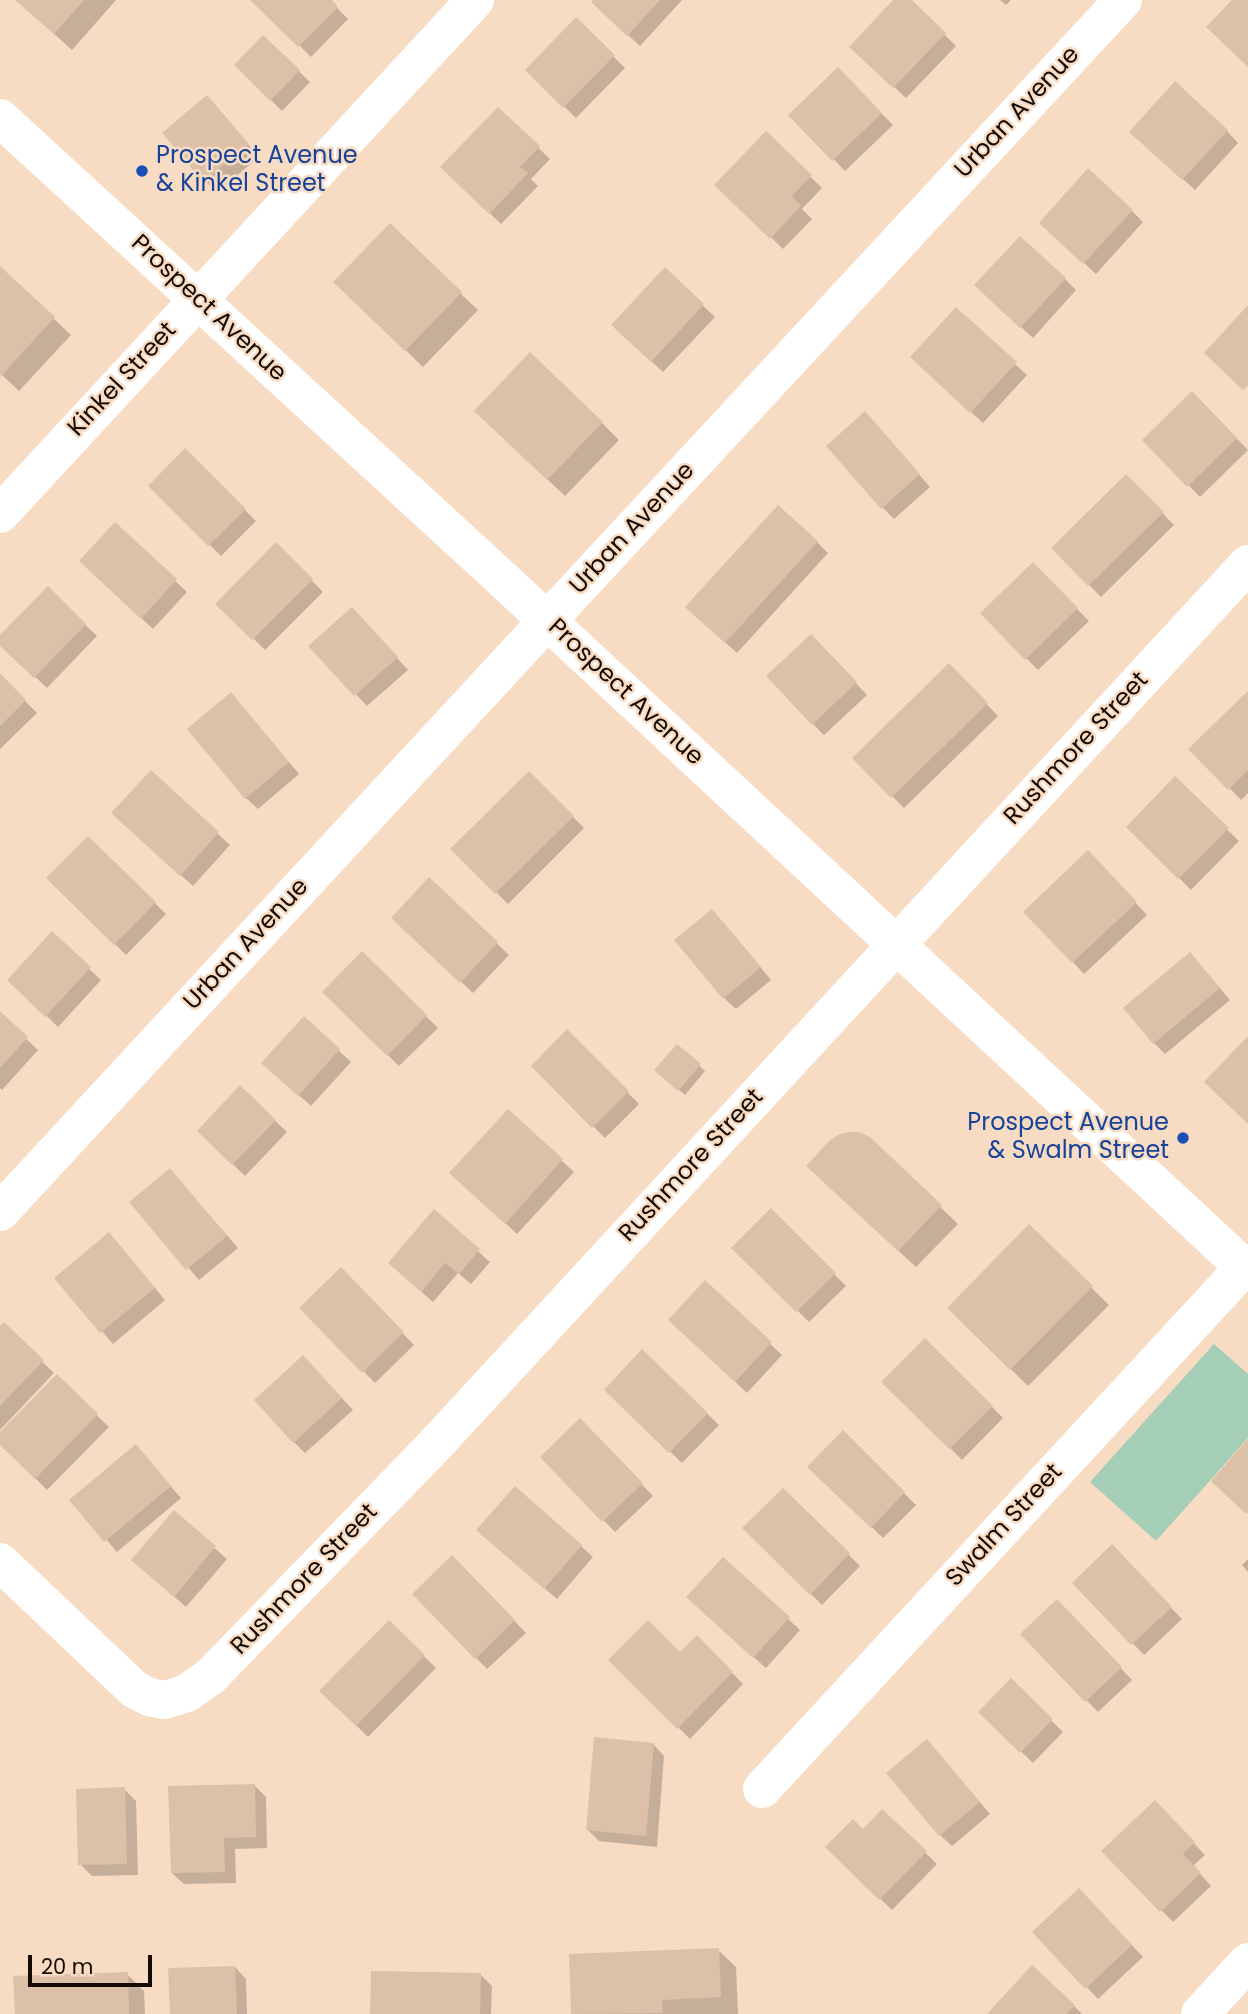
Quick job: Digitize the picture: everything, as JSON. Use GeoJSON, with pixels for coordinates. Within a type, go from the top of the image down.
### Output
{"type":"FeatureCollection","features":[{"type":"Feature","properties":{"kind":"street","name":"Kinkel Street"},"geometry":{"type":"LineString","coordinates":[[0,514],[475,0]]}},
{"type":"Feature","properties":{"kind":"street","name":"Urban Avenue"},"geometry":{"type":"LineString","coordinates":[[0,1212],[1123,0]]}},
{"type":"Feature","properties":{"kind":"street","name":"Prospect Avenue"},"geometry":{"type":"LineString","coordinates":[[0,118],[1247,1267]]}},
{"type":"Feature","properties":{"kind":"street","name":"Rushmore Street"},"geometry":{"type":"LineString","coordinates":[[0,1562],[134,1689],[149,1697],[165,1700],[187,1693],[211,1676],[434,1446],[1248,564]]}},
{"type":"Feature","properties":{"kind":"street","name":"Swalm Street"},"geometry":{"type":"LineString","coordinates":[[762,1789],[1247,1267]]}},
{"type":"Feature","properties":{"kind":"street"},"geometry":{"type":"LineString","coordinates":[[1200,2014],[1248,1962]]}},
{"type":"Feature","properties":{"kind":"green space"},"geometry":{"type":"Polygon","coordinates":[[[1214,1344],[1248,1374],[1248,1438],[1156,1541],[1090,1482],[1214,1344]]]}},
{"type":"Feature","properties":{"kind":"building"},"geometry":{"type":"Polygon","coordinates":[[[15,0],[84,0],[54,34],[15,0]]]}},
{"type":"Feature","properties":{"kind":"building"},"geometry":{"type":"Polygon","coordinates":[[[250,0],[332,0],[338,7],[298,47],[250,0]]]}},
{"type":"Feature","properties":{"kind":"building"},"geometry":{"type":"Polygon","coordinates":[[[660,0],[627,36],[591,2],[660,0]]]}},
{"type":"Feature","properties":{"kind":"building"},"geometry":{"type":"Polygon","coordinates":[[[893,0],[912,0],[946,33],[893,88],[849,47],[893,0]]]}},
{"type":"Feature","properties":{"kind":"building"},"geometry":{"type":"Polygon","coordinates":[[[1232,0],[1248,0],[1248,67],[1206,27],[1232,0]]]}},
{"type":"Feature","properties":{"kind":"building"},"geometry":{"type":"Polygon","coordinates":[[[576,17],[615,55],[563,108],[525,70],[576,17]]]}},
{"type":"Feature","properties":{"kind":"building"},"geometry":{"type":"Polygon","coordinates":[[[263,35],[300,70],[270,101],[234,65],[263,35]]]}},
{"type":"Feature","properties":{"kind":"building"},"geometry":{"type":"Polygon","coordinates":[[[838,67],[882,113],[832,161],[788,115],[838,67]]]}},
{"type":"Feature","properties":{"kind":"building"},"geometry":{"type":"Polygon","coordinates":[[[1175,81],[1228,130],[1182,180],[1129,132],[1175,81]]]}},
{"type":"Feature","properties":{"kind":"building"},"geometry":{"type":"Polygon","coordinates":[[[207,95],[249,144],[203,182],[162,133],[207,95]]]}},
{"type":"Feature","properties":{"kind":"building"},"geometry":{"type":"Polygon","coordinates":[[[498,107],[540,146],[520,167],[528,173],[489,214],[440,167],[498,107]]]}},
{"type":"Feature","properties":{"kind":"building"},"geometry":{"type":"Polygon","coordinates":[[[766,131],[812,175],[792,196],[801,206],[770,239],[714,185],[766,131]]]}},
{"type":"Feature","properties":{"kind":"building"},"geometry":{"type":"Polygon","coordinates":[[[1088,168],[1133,210],[1083,264],[1039,223],[1088,168]]]}},
{"type":"Feature","properties":{"kind":"building"},"geometry":{"type":"Polygon","coordinates":[[[390,223],[462,292],[405,351],[333,282],[390,223]]]}},
{"type":"Feature","properties":{"kind":"building"},"geometry":{"type":"Polygon","coordinates":[[[1020,236],[1066,278],[1020,328],[974,285],[1020,236]]]}},
{"type":"Feature","properties":{"kind":"building"},"geometry":{"type":"Polygon","coordinates":[[[0,266],[55,317],[0,377],[0,266]]]}},
{"type":"Feature","properties":{"kind":"building"},"geometry":{"type":"Polygon","coordinates":[[[665,267],[704,304],[651,362],[611,325],[665,267]]]}},
{"type":"Feature","properties":{"kind":"building"},"geometry":{"type":"Polygon","coordinates":[[[1248,305],[1248,385],[1243,390],[1204,353],[1248,305]]]}},
{"type":"Feature","properties":{"kind":"building"},"geometry":{"type":"Polygon","coordinates":[[[956,307],[1017,362],[970,413],[910,357],[956,307]]]}},
{"type":"Feature","properties":{"kind":"building"},"geometry":{"type":"Polygon","coordinates":[[[530,352],[603,422],[547,480],[474,411],[530,352]]]}},
{"type":"Feature","properties":{"kind":"building"},"geometry":{"type":"Polygon","coordinates":[[[1192,391],[1237,438],[1187,487],[1142,440],[1192,391]]]}},
{"type":"Feature","properties":{"kind":"building"},"geometry":{"type":"Polygon","coordinates":[[[865,411],[920,474],[881,509],[826,446],[865,411]]]}},
{"type":"Feature","properties":{"kind":"building"},"geometry":{"type":"Polygon","coordinates":[[[185,448],[246,509],[208,546],[148,486],[185,448]]]}},
{"type":"Feature","properties":{"kind":"building"},"geometry":{"type":"Polygon","coordinates":[[[1126,474],[1164,512],[1088,586],[1051,548],[1126,474]]]}},
{"type":"Feature","properties":{"kind":"building"},"geometry":{"type":"Polygon","coordinates":[[[778,505],[818,541],[725,643],[685,607],[778,505]]]}},
{"type":"Feature","properties":{"kind":"building"},"geometry":{"type":"Polygon","coordinates":[[[115,522],[177,579],[141,619],[79,561],[115,522]]]}},
{"type":"Feature","properties":{"kind":"building"},"geometry":{"type":"Polygon","coordinates":[[[276,542],[313,579],[252,640],[215,604],[276,542]]]}},
{"type":"Feature","properties":{"kind":"building"},"geometry":{"type":"Polygon","coordinates":[[[1033,562],[1078,608],[1025,660],[980,613],[1033,562]]]}},
{"type":"Feature","properties":{"kind":"building"},"geometry":{"type":"Polygon","coordinates":[[[48,586],[86,624],[34,678],[0,646],[0,635],[48,586]]]}},
{"type":"Feature","properties":{"kind":"building"},"geometry":{"type":"Polygon","coordinates":[[[352,607],[398,657],[354,696],[308,646],[352,607]]]}},
{"type":"Feature","properties":{"kind":"building"},"geometry":{"type":"Polygon","coordinates":[[[811,634],[857,682],[812,725],[766,676],[811,634]]]}},
{"type":"Feature","properties":{"kind":"building"},"geometry":{"type":"Polygon","coordinates":[[[949,663],[988,703],[891,798],[852,758],[949,663]]]}},
{"type":"Feature","properties":{"kind":"building"},"geometry":{"type":"Polygon","coordinates":[[[0,673],[26,700],[0,726],[0,673]]]}},
{"type":"Feature","properties":{"kind":"building"},"geometry":{"type":"Polygon","coordinates":[[[1248,691],[1248,770],[1228,790],[1188,749],[1248,691]]]}},
{"type":"Feature","properties":{"kind":"building"},"geometry":{"type":"Polygon","coordinates":[[[231,692],[289,762],[245,799],[187,729],[231,692]]]}},
{"type":"Feature","properties":{"kind":"building"},"geometry":{"type":"Polygon","coordinates":[[[151,770],[219,832],[180,876],[111,813],[151,770]]]}},
{"type":"Feature","properties":{"kind":"building"},"geometry":{"type":"Polygon","coordinates":[[[529,771],[574,816],[495,894],[450,849],[529,771]]]}},
{"type":"Feature","properties":{"kind":"building"},"geometry":{"type":"Polygon","coordinates":[[[1175,776],[1229,828],[1178,879],[1126,827],[1175,776]]]}},
{"type":"Feature","properties":{"kind":"building"},"geometry":{"type":"Polygon","coordinates":[[[88,836],[156,902],[114,945],[46,878],[88,836]]]}},
{"type":"Feature","properties":{"kind":"building"},"geometry":{"type":"Polygon","coordinates":[[[1088,850],[1137,902],[1072,963],[1023,912],[1088,850]]]}},
{"type":"Feature","properties":{"kind":"building"},"geometry":{"type":"Polygon","coordinates":[[[429,877],[498,942],[460,983],[391,918],[429,877]]]}},
{"type":"Feature","properties":{"kind":"building"},"geometry":{"type":"Polygon","coordinates":[[[712,909],[761,967],[723,999],[674,940],[712,909]]]}},
{"type":"Feature","properties":{"kind":"building"},"geometry":{"type":"Polygon","coordinates":[[[52,931],[91,967],[45,1017],[7,980],[52,931]]]}},
{"type":"Feature","properties":{"kind":"building"},"geometry":{"type":"Polygon","coordinates":[[[362,951],[427,1015],[387,1056],[322,992],[362,951]]]}},
{"type":"Feature","properties":{"kind":"building"},"geometry":{"type":"Polygon","coordinates":[[[1190,952],[1220,988],[1153,1044],[1123,1008],[1190,952]]]}},
{"type":"Feature","properties":{"kind":"building"},"geometry":{"type":"Polygon","coordinates":[[[0,1011],[28,1037],[0,1068],[0,1011]]]}},
{"type":"Feature","properties":{"kind":"building"},"geometry":{"type":"Polygon","coordinates":[[[304,1016],[340,1049],[298,1096],[261,1063],[304,1016]]]}},
{"type":"Feature","properties":{"kind":"building"},"geometry":{"type":"Polygon","coordinates":[[[567,1029],[629,1091],[592,1128],[531,1066],[567,1029]]]}},
{"type":"Feature","properties":{"kind":"building"},"geometry":{"type":"Polygon","coordinates":[[[1248,1036],[1248,1124],[1204,1082],[1248,1036]]]}},
{"type":"Feature","properties":{"kind":"building"},"geometry":{"type":"Polygon","coordinates":[[[677,1044],[701,1064],[678,1091],[654,1070],[677,1044]]]}},
{"type":"Feature","properties":{"kind":"building"},"geometry":{"type":"Polygon","coordinates":[[[240,1085],[276,1120],[232,1165],[197,1131],[240,1085]]]}},
{"type":"Feature","properties":{"kind":"building"},"geometry":{"type":"Polygon","coordinates":[[[508,1109],[563,1159],[505,1224],[449,1173],[508,1109]]]}},
{"type":"Feature","properties":{"kind":"building"},"geometry":{"type":"Polygon","coordinates":[[[848,1132],[859,1132],[870,1137],[942,1205],[898,1251],[806,1166],[830,1140],[848,1132]]]}},
{"type":"Feature","properties":{"kind":"building"},"geometry":{"type":"Polygon","coordinates":[[[170,1168],[227,1236],[186,1270],[129,1202],[170,1168]]]}},
{"type":"Feature","properties":{"kind":"building"},"geometry":{"type":"Polygon","coordinates":[[[771,1208],[836,1273],[796,1312],[731,1248],[771,1208]]]}},
{"type":"Feature","properties":{"kind":"building"},"geometry":{"type":"Polygon","coordinates":[[[434,1209],[480,1249],[459,1274],[445,1263],[421,1292],[388,1263],[434,1209]]]}},
{"type":"Feature","properties":{"kind":"building"},"geometry":{"type":"Polygon","coordinates":[[[1029,1224],[1093,1286],[1010,1370],[947,1308],[1029,1224]]]}},
{"type":"Feature","properties":{"kind":"building"},"geometry":{"type":"Polygon","coordinates":[[[109,1232],[155,1288],[100,1333],[54,1278],[109,1232]]]}},
{"type":"Feature","properties":{"kind":"building"},"geometry":{"type":"Polygon","coordinates":[[[341,1267],[404,1332],[362,1373],[299,1308],[341,1267]]]}},
{"type":"Feature","properties":{"kind":"building"},"geometry":{"type":"Polygon","coordinates":[[[705,1280],[772,1342],[735,1382],[668,1320],[705,1280]]]}},
{"type":"Feature","properties":{"kind":"building"},"geometry":{"type":"Polygon","coordinates":[[[4,1322],[44,1360],[0,1406],[0,1326],[4,1322]]]}},
{"type":"Feature","properties":{"kind":"building"},"geometry":{"type":"Polygon","coordinates":[[[925,1338],[993,1406],[949,1449],[881,1382],[925,1338]]]}},
{"type":"Feature","properties":{"kind":"building"},"geometry":{"type":"Polygon","coordinates":[[[642,1349],[708,1413],[669,1453],[604,1390],[642,1349]]]}},
{"type":"Feature","properties":{"kind":"building"},"geometry":{"type":"Polygon","coordinates":[[[303,1355],[342,1398],[293,1443],[254,1400],[303,1355]]]}},
{"type":"Feature","properties":{"kind":"building"},"geometry":{"type":"Polygon","coordinates":[[[57,1374],[98,1414],[35,1479],[0,1445],[0,1432],[57,1374]]]}},
{"type":"Feature","properties":{"kind":"building"},"geometry":{"type":"Polygon","coordinates":[[[580,1418],[643,1483],[602,1522],[540,1457],[580,1418]]]}},
{"type":"Feature","properties":{"kind":"building"},"geometry":{"type":"Polygon","coordinates":[[[843,1430],[905,1492],[871,1528],[807,1467],[843,1430]]]}},
{"type":"Feature","properties":{"kind":"building"},"geometry":{"type":"Polygon","coordinates":[[[1248,1439],[1248,1512],[1246,1514],[1211,1481],[1248,1439]]]}},
{"type":"Feature","properties":{"kind":"building"},"geometry":{"type":"Polygon","coordinates":[[[136,1444],[171,1486],[104,1542],[69,1500],[136,1444]]]}},
{"type":"Feature","properties":{"kind":"building"},"geometry":{"type":"Polygon","coordinates":[[[515,1486],[582,1545],[544,1589],[476,1530],[515,1486]]]}},
{"type":"Feature","properties":{"kind":"building"},"geometry":{"type":"Polygon","coordinates":[[[783,1488],[850,1553],[810,1595],[742,1528],[783,1488]]]}},
{"type":"Feature","properties":{"kind":"building"},"geometry":{"type":"Polygon","coordinates":[[[174,1510],[216,1546],[174,1597],[131,1560],[174,1510]]]}},
{"type":"Feature","properties":{"kind":"building"},"geometry":{"type":"Polygon","coordinates":[[[1112,1544],[1172,1607],[1131,1645],[1072,1583],[1112,1544]]]}},
{"type":"Feature","properties":{"kind":"building"},"geometry":{"type":"Polygon","coordinates":[[[452,1555],[515,1620],[475,1659],[412,1594],[452,1555]]]}},
{"type":"Feature","properties":{"kind":"building"},"geometry":{"type":"Polygon","coordinates":[[[723,1557],[790,1617],[753,1658],[686,1597],[723,1557]]]}},
{"type":"Feature","properties":{"kind":"building"},"geometry":{"type":"Polygon","coordinates":[[[1057,1599],[1122,1667],[1085,1702],[1020,1634],[1057,1599]]]}},
{"type":"Feature","properties":{"kind":"building"},"geometry":{"type":"Polygon","coordinates":[[[389,1620],[425,1655],[356,1726],[319,1691],[389,1620]]]}},
{"type":"Feature","properties":{"kind":"building"},"geometry":{"type":"Polygon","coordinates":[[[648,1620],[680,1652],[697,1635],[733,1672],[677,1729],[608,1660],[648,1620]]]}},
{"type":"Feature","properties":{"kind":"building"},"geometry":{"type":"Polygon","coordinates":[[[1011,1678],[1053,1719],[1020,1753],[978,1712],[1011,1678]]]}},
{"type":"Feature","properties":{"kind":"building"},"geometry":{"type":"Polygon","coordinates":[[[594,1737],[654,1743],[646,1836],[586,1830],[594,1737]]]}},
{"type":"Feature","properties":{"kind":"building"},"geometry":{"type":"Polygon","coordinates":[[[927,1739],[980,1802],[939,1836],[886,1773],[927,1739]]]}},
{"type":"Feature","properties":{"kind":"building"},"geometry":{"type":"Polygon","coordinates":[[[255,1784],[256,1837],[224,1838],[225,1872],[171,1873],[168,1786],[255,1784]]]}},
{"type":"Feature","properties":{"kind":"building"},"geometry":{"type":"Polygon","coordinates":[[[125,1787],[127,1864],[78,1865],[76,1789],[125,1787]]]}},
{"type":"Feature","properties":{"kind":"building"},"geometry":{"type":"Polygon","coordinates":[[[1155,1800],[1195,1842],[1183,1854],[1201,1873],[1160,1912],[1101,1851],[1155,1800]]]}},
{"type":"Feature","properties":{"kind":"building"},"geometry":{"type":"Polygon","coordinates":[[[882,1809],[927,1851],[879,1900],[825,1847],[853,1819],[863,1829],[882,1809]]]}},
{"type":"Feature","properties":{"kind":"building"},"geometry":{"type":"Polygon","coordinates":[[[1079,1888],[1132,1945],[1085,1989],[1032,1932],[1079,1888]]]}},
{"type":"Feature","properties":{"kind":"building"},"geometry":{"type":"Polygon","coordinates":[[[719,1948],[721,1997],[662,2000],[663,2013],[571,2014],[569,1954],[719,1948]]]}},
{"type":"Feature","properties":{"kind":"building"},"geometry":{"type":"Polygon","coordinates":[[[1032,1965],[1075,2005],[1066,2014],[987,2014],[1032,1965]]]}},
{"type":"Feature","properties":{"kind":"building"},"geometry":{"type":"Polygon","coordinates":[[[235,1966],[237,2014],[170,2014],[168,1968],[235,1966]]]}},
{"type":"Feature","properties":{"kind":"building"},"geometry":{"type":"Polygon","coordinates":[[[371,1971],[481,1973],[480,2014],[370,2014],[371,1971]]]}},
{"type":"Feature","properties":{"kind":"building"},"geometry":{"type":"Polygon","coordinates":[[[128,1972],[129,2014],[15,2014],[13,1976],[128,1972]]]}},
{"type":"Feature","properties":{"kind":"place","name":"Prospect Avenue & Kinkel Street"},"geometry":{"type":"Point","coordinates":[142,171]}},
{"type":"Feature","properties":{"kind":"place","name":"Prospect Avenue & Swalm Street"},"geometry":{"type":"Point","coordinates":[1183,1138]}}]}
